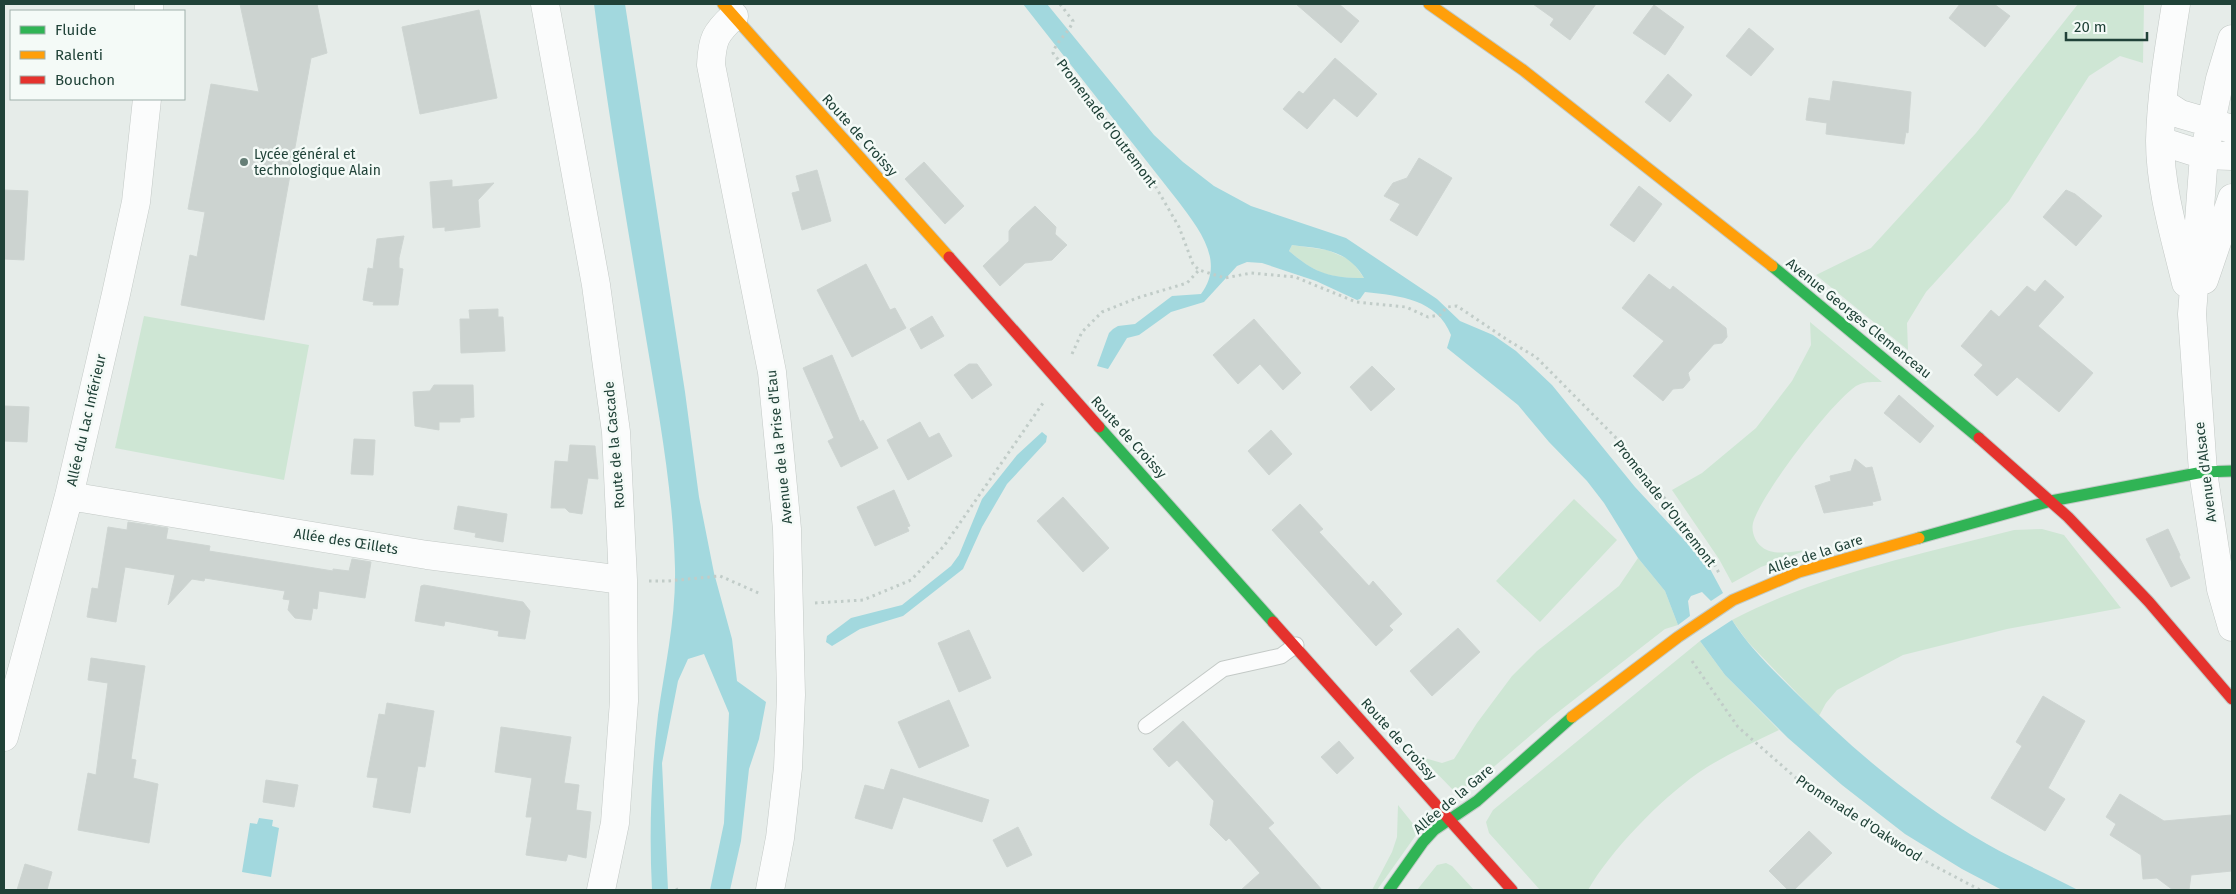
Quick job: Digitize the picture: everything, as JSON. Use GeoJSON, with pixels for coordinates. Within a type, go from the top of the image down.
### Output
{"type":"FeatureCollection","features":[{"type":"Feature","properties":{"kind":"street","name":"Route de la Cascade"},"geometry":{"type":"LineString","coordinates":[[545,4],[596,285],[615,422],[623,580],[624,701],[615,823],[601,890]]}},
{"type":"Feature","properties":{"kind":"street","name":"Avenue Georges Clemenceau"},"geometry":{"type":"LineString","coordinates":[[1429,4],[1523,70],[1817,302],[1944,407],[2051,501],[2149,602],[2232,699]]}},
{"type":"Feature","properties":{"kind":"street","name":"Avenue d'Alsace"},"geometry":{"type":"LineString","coordinates":[[2176,4],[2160,141],[2164,187],[2192,314]]}},
{"type":"Feature","properties":{"kind":"street","name":"Avenue de la Prise d'Eau"},"geometry":{"type":"LineString","coordinates":[[729,10],[717,33],[711,65],[772,372],[787,529],[791,695],[788,768],[780,838],[770,890]]}},
{"type":"Feature","properties":{"kind":"street","name":"Route de Croissy"},"geometry":{"type":"LineString","coordinates":[[729,10],[1450,818],[1512,890]]}},
{"type":"Feature","properties":{"kind":"street","name":"Avenue d'Alsace"},"geometry":{"type":"LineString","coordinates":[[2232,39],[2220,79],[2221,126],[2204,154],[2192,314],[2203,472],[2221,589],[2232,627]]}},
{"type":"Feature","properties":{"kind":"street","name":"Allée du Lac Inférieur"},"geometry":{"type":"LineString","coordinates":[[4,738],[69,496],[136,202],[147,100]]}},
{"type":"Feature","properties":{"kind":"street"},"geometry":{"type":"LineString","coordinates":[[2163,103],[2180,114],[2221,126]]}},
{"type":"Feature","properties":{"kind":"street"},"geometry":{"type":"LineString","coordinates":[[2160,141],[2204,154],[2232,156]]}},
{"type":"Feature","properties":{"kind":"street","name":"Avenue d'Alsace"},"geometry":{"type":"LineString","coordinates":[[2192,314],[2232,198]]}},
{"type":"Feature","properties":{"kind":"street","name":"Allée de la Gare"},"geometry":{"type":"LineString","coordinates":[[1389,890],[1423,842],[1450,818],[1477,801],[1557,728],[1678,637],[1733,600],[1799,572],[2051,501],[2203,472],[2232,471]]}},
{"type":"Feature","properties":{"kind":"street","name":"Allée des Œillets"},"geometry":{"type":"LineString","coordinates":[[69,496],[427,555],[623,580]]}},
{"type":"Feature","properties":{"kind":"lane"},"geometry":{"type":"LineString","coordinates":[[1146,726],[1223,669],[1281,656],[1296,645]]}},
{"type":"Feature","properties":{"kind":"path","name":"Promenade d'Outremont"},"geometry":{"type":"LineString","coordinates":[[1060,4],[1073,21],[1069,32],[1056,44],[1053,53],[1146,170],[1179,227],[1193,264],[1199,270],[1211,276],[1224,278],[1251,273],[1295,277],[1356,302],[1406,307],[1428,317],[1440,314],[1447,307],[1457,306],[1536,357],[1627,449],[1712,560],[1733,600]]}},
{"type":"Feature","properties":{"kind":"path"},"geometry":{"type":"LineString","coordinates":[[1072,355],[1082,332],[1102,312],[1137,298],[1187,283],[1199,270]]}},
{"type":"Feature","properties":{"kind":"path"},"geometry":{"type":"LineString","coordinates":[[668,582],[720,576],[790,606],[863,600],[911,580],[944,546],[1045,399]]}},
{"type":"Feature","properties":{"kind":"path","name":"Promenade d'Oakwood"},"geometry":{"type":"LineString","coordinates":[[1678,637],[1738,727],[1804,785],[1927,862],[1980,890]]}},
{"type":"Feature","properties":{"kind":"path"},"geometry":{"type":"LineString","coordinates":[[676,890],[681,888]]}},
{"type":"Feature","properties":{"kind":"green space"},"geometry":{"type":"Polygon","coordinates":[[[2078,4],[2144,4],[2143,63],[2120,56],[2089,76],[2009,201],[1926,292],[1907,323],[1908,350],[1816,275],[1871,248],[1976,133],[2078,4]]]}},
{"type":"Feature","properties":{"kind":"green space"},"geometry":{"type":"Polygon","coordinates":[[[1292,245],[1327,250],[1351,260],[1364,278],[1332,276],[1315,270],[1289,251],[1292,245]]]}},
{"type":"Feature","properties":{"kind":"green space"},"geometry":{"type":"Polygon","coordinates":[[[144,316],[309,345],[284,480],[115,448],[144,316]]]}},
{"type":"Feature","properties":{"kind":"green space"},"geometry":{"type":"Polygon","coordinates":[[[1810,322],[1882,382],[1859,384],[1830,411],[1798,450],[1759,509],[1753,523],[1753,533],[1762,547],[1779,553],[1810,549],[1761,567],[1732,583],[1719,559],[1672,490],[1702,473],[1756,428],[1792,381],[1811,345],[1810,322]]]}},
{"type":"Feature","properties":{"kind":"green space"},"geometry":{"type":"Polygon","coordinates":[[[1574,499],[1617,540],[1540,622],[1496,581],[1574,499]]]}},
{"type":"Feature","properties":{"kind":"green space"},"geometry":{"type":"Polygon","coordinates":[[[2042,529],[2064,535],[2121,608],[2007,629],[1903,655],[1837,690],[1826,703],[1819,716],[1747,641],[1732,620],[1800,590],[1870,567],[2014,530],[2042,529]]]}},
{"type":"Feature","properties":{"kind":"green space"},"geometry":{"type":"Polygon","coordinates":[[[1638,558],[1665,591],[1678,625],[1665,629],[1553,716],[1475,783],[1454,791],[1421,757],[1442,763],[1454,759],[1477,723],[1512,676],[1537,651],[1619,586],[1638,558]]]}},
{"type":"Feature","properties":{"kind":"green space"},"geometry":{"type":"Polygon","coordinates":[[[1700,641],[1725,675],[1779,730],[1717,761],[1683,784],[1637,827],[1610,859],[1588,890],[1540,890],[1489,833],[1486,822],[1493,810],[1700,641]]]}},
{"type":"Feature","properties":{"kind":"green space"},"geometry":{"type":"Polygon","coordinates":[[[1398,805],[1414,825],[1416,835],[1377,890],[1372,890],[1392,852],[1397,837],[1398,805]]]}},
{"type":"Feature","properties":{"kind":"green space"},"geometry":{"type":"Polygon","coordinates":[[[1446,863],[1452,866],[1474,890],[1417,890],[1437,865],[1446,863]]]}},
{"type":"Feature","properties":{"kind":"water"},"geometry":{"type":"Polygon","coordinates":[[[594,4],[625,4],[685,392],[699,497],[714,573],[732,639],[737,681],[766,702],[759,739],[749,769],[741,841],[730,890],[710,890],[724,823],[729,713],[704,654],[688,659],[678,681],[662,763],[668,890],[652,890],[652,781],[658,715],[674,605],[674,538],[664,450],[594,4]]]}},
{"type":"Feature","properties":{"kind":"water"},"geometry":{"type":"Polygon","coordinates":[[[1023,4],[1047,4],[1154,135],[1183,162],[1214,186],[1251,206],[1346,238],[1437,299],[1460,321],[1493,335],[1516,351],[1552,385],[1635,487],[1709,567],[1723,593],[1711,601],[1702,592],[1691,596],[1688,601],[1690,616],[1678,625],[1665,591],[1638,558],[1604,503],[1587,481],[1549,442],[1518,405],[1447,348],[1451,335],[1445,323],[1437,314],[1416,302],[1391,295],[1365,292],[1357,300],[1316,281],[1262,263],[1247,262],[1237,266],[1204,302],[1171,312],[1139,335],[1127,338],[1108,369],[1097,366],[1109,333],[1113,329],[1118,326],[1135,324],[1172,296],[1201,294],[1208,282],[1211,269],[1206,245],[1194,222],[1023,4]],[[1292,245],[1289,251],[1323,273],[1341,277],[1364,278],[1350,261],[1342,256],[1324,250],[1292,245]]]}},
{"type":"Feature","properties":{"kind":"water"},"geometry":{"type":"Polygon","coordinates":[[[1042,432],[1047,436],[1046,442],[1007,484],[982,527],[963,569],[903,616],[860,629],[832,646],[826,642],[827,636],[851,618],[902,605],[951,566],[959,555],[982,499],[1017,455],[1042,432]]]}},
{"type":"Feature","properties":{"kind":"water"},"geometry":{"type":"Polygon","coordinates":[[[1732,620],[1753,648],[1777,674],[1816,713],[1885,774],[1960,828],[1998,850],[2078,890],[2002,890],[1962,869],[1905,834],[1842,785],[1788,738],[1725,675],[1700,641],[1732,620]]]}},
{"type":"Feature","properties":{"kind":"water"},"geometry":{"type":"Polygon","coordinates":[[[259,818],[273,820],[272,826],[279,828],[271,877],[242,872],[250,823],[257,824],[259,818]]]}},
{"type":"Feature","properties":{"kind":"building","name":"Lycée général et technologique Alain"},"geometry":{"type":"Polygon","coordinates":[[[240,4],[317,4],[327,53],[311,58],[264,320],[181,305],[190,255],[197,257],[205,212],[188,209],[211,84],[259,92],[240,4]]]}},
{"type":"Feature","properties":{"kind":"building"},"geometry":{"type":"Polygon","coordinates":[[[1296,4],[1339,4],[1359,21],[1341,43],[1296,4]]]}},
{"type":"Feature","properties":{"kind":"building"},"geometry":{"type":"Polygon","coordinates":[[[1533,4],[1596,4],[1570,40],[1550,25],[1554,19],[1533,4]]]}},
{"type":"Feature","properties":{"kind":"building"},"geometry":{"type":"Polygon","coordinates":[[[1960,4],[1994,4],[2010,16],[1985,47],[1949,18],[1960,4]]]}},
{"type":"Feature","properties":{"kind":"building"},"geometry":{"type":"Polygon","coordinates":[[[1654,5],[1684,27],[1665,55],[1633,33],[1654,5]]]}},
{"type":"Feature","properties":{"kind":"building"},"geometry":{"type":"Polygon","coordinates":[[[479,10],[497,98],[420,114],[402,27],[479,10]]]}},
{"type":"Feature","properties":{"kind":"building"},"geometry":{"type":"Polygon","coordinates":[[[1749,28],[1774,49],[1751,76],[1726,56],[1749,28]]]}},
{"type":"Feature","properties":{"kind":"building"},"geometry":{"type":"Polygon","coordinates":[[[1335,58],[1377,94],[1357,117],[1334,98],[1307,129],[1283,109],[1299,91],[1303,94],[1335,58]]]}},
{"type":"Feature","properties":{"kind":"building"},"geometry":{"type":"Polygon","coordinates":[[[1668,74],[1692,95],[1670,122],[1645,102],[1668,74]]]}},
{"type":"Feature","properties":{"kind":"building"},"geometry":{"type":"Polygon","coordinates":[[[1833,81],[1911,92],[1908,133],[1906,132],[1904,144],[1826,134],[1827,123],[1806,120],[1809,98],[1830,101],[1833,81]]]}},
{"type":"Feature","properties":{"kind":"building"},"geometry":{"type":"Polygon","coordinates":[[[1419,158],[1452,178],[1417,236],[1390,220],[1400,204],[1384,196],[1393,183],[1407,178],[1419,158]]]}},
{"type":"Feature","properties":{"kind":"building"},"geometry":{"type":"Polygon","coordinates":[[[924,162],[964,206],[945,224],[905,179],[924,162]]]}},
{"type":"Feature","properties":{"kind":"building"},"geometry":{"type":"Polygon","coordinates":[[[817,170],[831,221],[802,230],[792,193],[800,191],[796,176],[817,170]]]}},
{"type":"Feature","properties":{"kind":"building"},"geometry":{"type":"Polygon","coordinates":[[[452,180],[452,187],[494,183],[478,200],[480,227],[445,231],[445,227],[433,228],[430,182],[452,180]]]}},
{"type":"Feature","properties":{"kind":"building"},"geometry":{"type":"Polygon","coordinates":[[[1639,186],[1662,204],[1634,242],[1610,225],[1639,186]]]}},
{"type":"Feature","properties":{"kind":"building"},"geometry":{"type":"Polygon","coordinates":[[[4,190],[28,191],[24,260],[4,259],[4,190]]]}},
{"type":"Feature","properties":{"kind":"building"},"geometry":{"type":"Polygon","coordinates":[[[2066,190],[2075,194],[2102,216],[2076,246],[2043,217],[2066,190]]]}},
{"type":"Feature","properties":{"kind":"building"},"geometry":{"type":"Polygon","coordinates":[[[1035,206],[1056,227],[1055,234],[1067,245],[1052,260],[1025,263],[1000,286],[983,266],[1009,241],[1009,231],[1012,227],[1035,206]]]}},
{"type":"Feature","properties":{"kind":"building"},"geometry":{"type":"Polygon","coordinates":[[[404,236],[399,258],[399,268],[403,269],[398,305],[373,305],[374,302],[363,300],[368,268],[373,269],[377,239],[404,236]]]}},
{"type":"Feature","properties":{"kind":"building"},"geometry":{"type":"Polygon","coordinates":[[[866,264],[890,310],[895,308],[906,328],[852,357],[817,290],[866,264]]]}},
{"type":"Feature","properties":{"kind":"building"},"geometry":{"type":"Polygon","coordinates":[[[1649,274],[1670,290],[1673,286],[1726,328],[1727,337],[1722,343],[1714,344],[1688,373],[1690,380],[1683,388],[1673,389],[1663,401],[1633,376],[1664,341],[1622,308],[1649,274]]]}},
{"type":"Feature","properties":{"kind":"building"},"geometry":{"type":"Polygon","coordinates":[[[2045,280],[2064,297],[2038,326],[2093,373],[2059,412],[2017,377],[1997,396],[1974,375],[1983,365],[1961,346],[1991,310],[1999,317],[2027,286],[2035,292],[2045,280]]]}},
{"type":"Feature","properties":{"kind":"building"},"geometry":{"type":"Polygon","coordinates":[[[498,309],[498,317],[503,317],[505,351],[461,353],[460,319],[470,319],[469,310],[498,309]]]}},
{"type":"Feature","properties":{"kind":"building"},"geometry":{"type":"Polygon","coordinates":[[[932,316],[944,336],[921,349],[910,329],[932,316]]]}},
{"type":"Feature","properties":{"kind":"building"},"geometry":{"type":"Polygon","coordinates":[[[1254,319],[1301,373],[1283,390],[1260,364],[1238,384],[1213,355],[1254,319]]]}},
{"type":"Feature","properties":{"kind":"building"},"geometry":{"type":"Polygon","coordinates":[[[832,355],[860,422],[863,420],[878,448],[841,467],[828,441],[834,438],[803,368],[832,355]]]}},
{"type":"Feature","properties":{"kind":"building"},"geometry":{"type":"Polygon","coordinates":[[[969,364],[977,364],[992,385],[972,399],[954,375],[969,364]]]}},
{"type":"Feature","properties":{"kind":"building"},"geometry":{"type":"Polygon","coordinates":[[[1372,366],[1395,389],[1371,411],[1350,387],[1372,366]]]}},
{"type":"Feature","properties":{"kind":"building"},"geometry":{"type":"Polygon","coordinates":[[[434,385],[473,385],[474,417],[460,418],[460,422],[439,422],[439,430],[415,426],[413,392],[430,391],[434,385]]]}},
{"type":"Feature","properties":{"kind":"building"},"geometry":{"type":"Polygon","coordinates":[[[1899,395],[1934,426],[1920,443],[1884,413],[1899,395]]]}},
{"type":"Feature","properties":{"kind":"building"},"geometry":{"type":"Polygon","coordinates":[[[4,406],[29,407],[27,442],[4,441],[4,406]]]}},
{"type":"Feature","properties":{"kind":"building"},"geometry":{"type":"Polygon","coordinates":[[[920,422],[929,438],[939,433],[952,456],[908,480],[887,440],[920,422]]]}},
{"type":"Feature","properties":{"kind":"building"},"geometry":{"type":"Polygon","coordinates":[[[1271,430],[1292,454],[1269,475],[1248,451],[1271,430]]]}},
{"type":"Feature","properties":{"kind":"building"},"geometry":{"type":"Polygon","coordinates":[[[354,439],[375,440],[373,475],[351,474],[354,439]]]}},
{"type":"Feature","properties":{"kind":"building"},"geometry":{"type":"Polygon","coordinates":[[[570,445],[595,446],[598,479],[588,478],[582,514],[569,512],[565,508],[551,508],[555,461],[568,462],[570,445]]]}},
{"type":"Feature","properties":{"kind":"building"},"geometry":{"type":"Polygon","coordinates":[[[1855,459],[1866,468],[1872,467],[1881,500],[1872,502],[1873,505],[1824,513],[1815,486],[1831,481],[1830,476],[1851,471],[1855,459]]]}},
{"type":"Feature","properties":{"kind":"building"},"geometry":{"type":"Polygon","coordinates":[[[894,490],[910,526],[907,527],[909,531],[875,546],[857,507],[894,490]]]}},
{"type":"Feature","properties":{"kind":"building"},"geometry":{"type":"Polygon","coordinates":[[[1063,497],[1109,548],[1083,572],[1037,521],[1063,497]]]}},
{"type":"Feature","properties":{"kind":"building"},"geometry":{"type":"Polygon","coordinates":[[[1300,504],[1323,529],[1319,532],[1369,586],[1373,581],[1402,614],[1389,626],[1393,630],[1376,646],[1272,530],[1300,504]]]}},
{"type":"Feature","properties":{"kind":"building"},"geometry":{"type":"Polygon","coordinates":[[[458,506],[507,514],[503,542],[475,537],[476,533],[454,529],[458,506]]]}},
{"type":"Feature","properties":{"kind":"building"},"geometry":{"type":"Polygon","coordinates":[[[128,522],[168,528],[166,539],[210,546],[209,551],[333,571],[333,569],[349,571],[352,559],[371,562],[365,598],[319,591],[317,609],[313,608],[311,620],[295,618],[288,610],[290,600],[283,599],[285,591],[205,578],[204,581],[192,579],[168,605],[175,575],[125,567],[116,622],[87,617],[92,588],[98,589],[108,527],[127,530],[128,522]]]}},
{"type":"Feature","properties":{"kind":"building"},"geometry":{"type":"Polygon","coordinates":[[[2168,529],[2190,578],[2171,587],[2146,539],[2168,529]]]}},
{"type":"Feature","properties":{"kind":"building"},"geometry":{"type":"Polygon","coordinates":[[[421,586],[523,602],[530,611],[525,639],[498,636],[499,631],[445,621],[444,626],[415,621],[421,586]]]}},
{"type":"Feature","properties":{"kind":"building"},"geometry":{"type":"Polygon","coordinates":[[[1458,628],[1480,652],[1432,696],[1410,671],[1458,628]]]}},
{"type":"Feature","properties":{"kind":"building"},"geometry":{"type":"Polygon","coordinates":[[[969,630],[991,678],[959,692],[938,643],[969,630]]]}},
{"type":"Feature","properties":{"kind":"building"},"geometry":{"type":"Polygon","coordinates":[[[91,658],[145,666],[131,759],[136,760],[133,778],[158,784],[149,843],[78,830],[88,773],[96,775],[108,683],[88,680],[91,658]]]}},
{"type":"Feature","properties":{"kind":"building"},"geometry":{"type":"Polygon","coordinates":[[[2043,696],[2085,721],[2048,788],[2065,799],[2045,831],[1991,798],[2022,746],[2016,742],[2043,696]]]}},
{"type":"Feature","properties":{"kind":"building"},"geometry":{"type":"Polygon","coordinates":[[[949,700],[969,746],[919,768],[898,722],[949,700]]]}},
{"type":"Feature","properties":{"kind":"building"},"geometry":{"type":"Polygon","coordinates":[[[387,703],[434,711],[425,767],[418,766],[410,813],[373,807],[378,778],[367,777],[379,714],[385,715],[387,703]]]}},
{"type":"Feature","properties":{"kind":"building"},"geometry":{"type":"Polygon","coordinates":[[[1183,721],[1274,823],[1268,828],[1322,890],[1241,890],[1260,873],[1229,838],[1226,841],[1210,825],[1214,801],[1177,760],[1169,767],[1153,749],[1183,721]]]}},
{"type":"Feature","properties":{"kind":"building"},"geometry":{"type":"Polygon","coordinates":[[[501,727],[571,737],[564,783],[579,785],[576,810],[591,812],[586,858],[568,854],[566,861],[526,855],[532,817],[526,817],[532,778],[495,772],[501,727]]]}},
{"type":"Feature","properties":{"kind":"building"},"geometry":{"type":"Polygon","coordinates":[[[1339,741],[1354,758],[1337,774],[1321,757],[1339,741]]]}},
{"type":"Feature","properties":{"kind":"building"},"geometry":{"type":"Polygon","coordinates":[[[891,769],[989,800],[982,822],[903,797],[892,829],[855,818],[865,785],[884,790],[891,769]]]}},
{"type":"Feature","properties":{"kind":"building"},"geometry":{"type":"Polygon","coordinates":[[[266,780],[298,785],[294,807],[263,802],[266,780]]]}},
{"type":"Feature","properties":{"kind":"building"},"geometry":{"type":"Polygon","coordinates":[[[2120,794],[2164,821],[2232,815],[2232,871],[2191,875],[2189,890],[2173,890],[2157,878],[2143,879],[2141,855],[2110,835],[2116,824],[2106,817],[2120,794]]]}},
{"type":"Feature","properties":{"kind":"building"},"geometry":{"type":"Polygon","coordinates":[[[1018,827],[1032,855],[1007,867],[993,840],[1018,827]]]}},
{"type":"Feature","properties":{"kind":"building"},"geometry":{"type":"Polygon","coordinates":[[[1809,831],[1832,853],[1794,890],[1788,890],[1769,871],[1809,831]]]}},
{"type":"Feature","properties":{"kind":"building"},"geometry":{"type":"Polygon","coordinates":[[[25,864],[52,872],[47,890],[17,890],[25,864]]]}},
{"type":"Feature","properties":{"kind":"traffic: fast"},"geometry":{"type":"LineString","coordinates":[[1772,266],[1979,438]]}},
{"type":"Feature","properties":{"kind":"traffic: fast"},"geometry":{"type":"LineString","coordinates":[[1099,427],[1273,622]]}},
{"type":"Feature","properties":{"kind":"traffic: fast"},"geometry":{"type":"LineString","coordinates":[[1919,538],[2051,501],[2203,472],[2232,471]]}},
{"type":"Feature","properties":{"kind":"traffic: fast"},"geometry":{"type":"LineString","coordinates":[[1389,890],[1423,842],[1434,830],[1477,801],[1572,717]]}},
{"type":"Feature","properties":{"kind":"traffic: slow"},"geometry":{"type":"LineString","coordinates":[[723,4],[949,257]]}},
{"type":"Feature","properties":{"kind":"traffic: slow"},"geometry":{"type":"LineString","coordinates":[[1429,4],[1523,70],[1772,266]]}},
{"type":"Feature","properties":{"kind":"traffic: slow"},"geometry":{"type":"LineString","coordinates":[[1572,717],[1678,637],[1733,600],[1799,572],[1919,538]]}},
{"type":"Feature","properties":{"kind":"traffic: jam"},"geometry":{"type":"LineString","coordinates":[[949,257],[1099,427]]}},
{"type":"Feature","properties":{"kind":"traffic: jam"},"geometry":{"type":"LineString","coordinates":[[1979,438],[2068,517],[2149,602],[2232,699]]}},
{"type":"Feature","properties":{"kind":"traffic: jam"},"geometry":{"type":"LineString","coordinates":[[1273,622],[1512,890]]}},
{"type":"Feature","properties":{"kind":"place","name":"Lycée général et technologique Alain"},"geometry":{"type":"Point","coordinates":[244,162]}}]}
